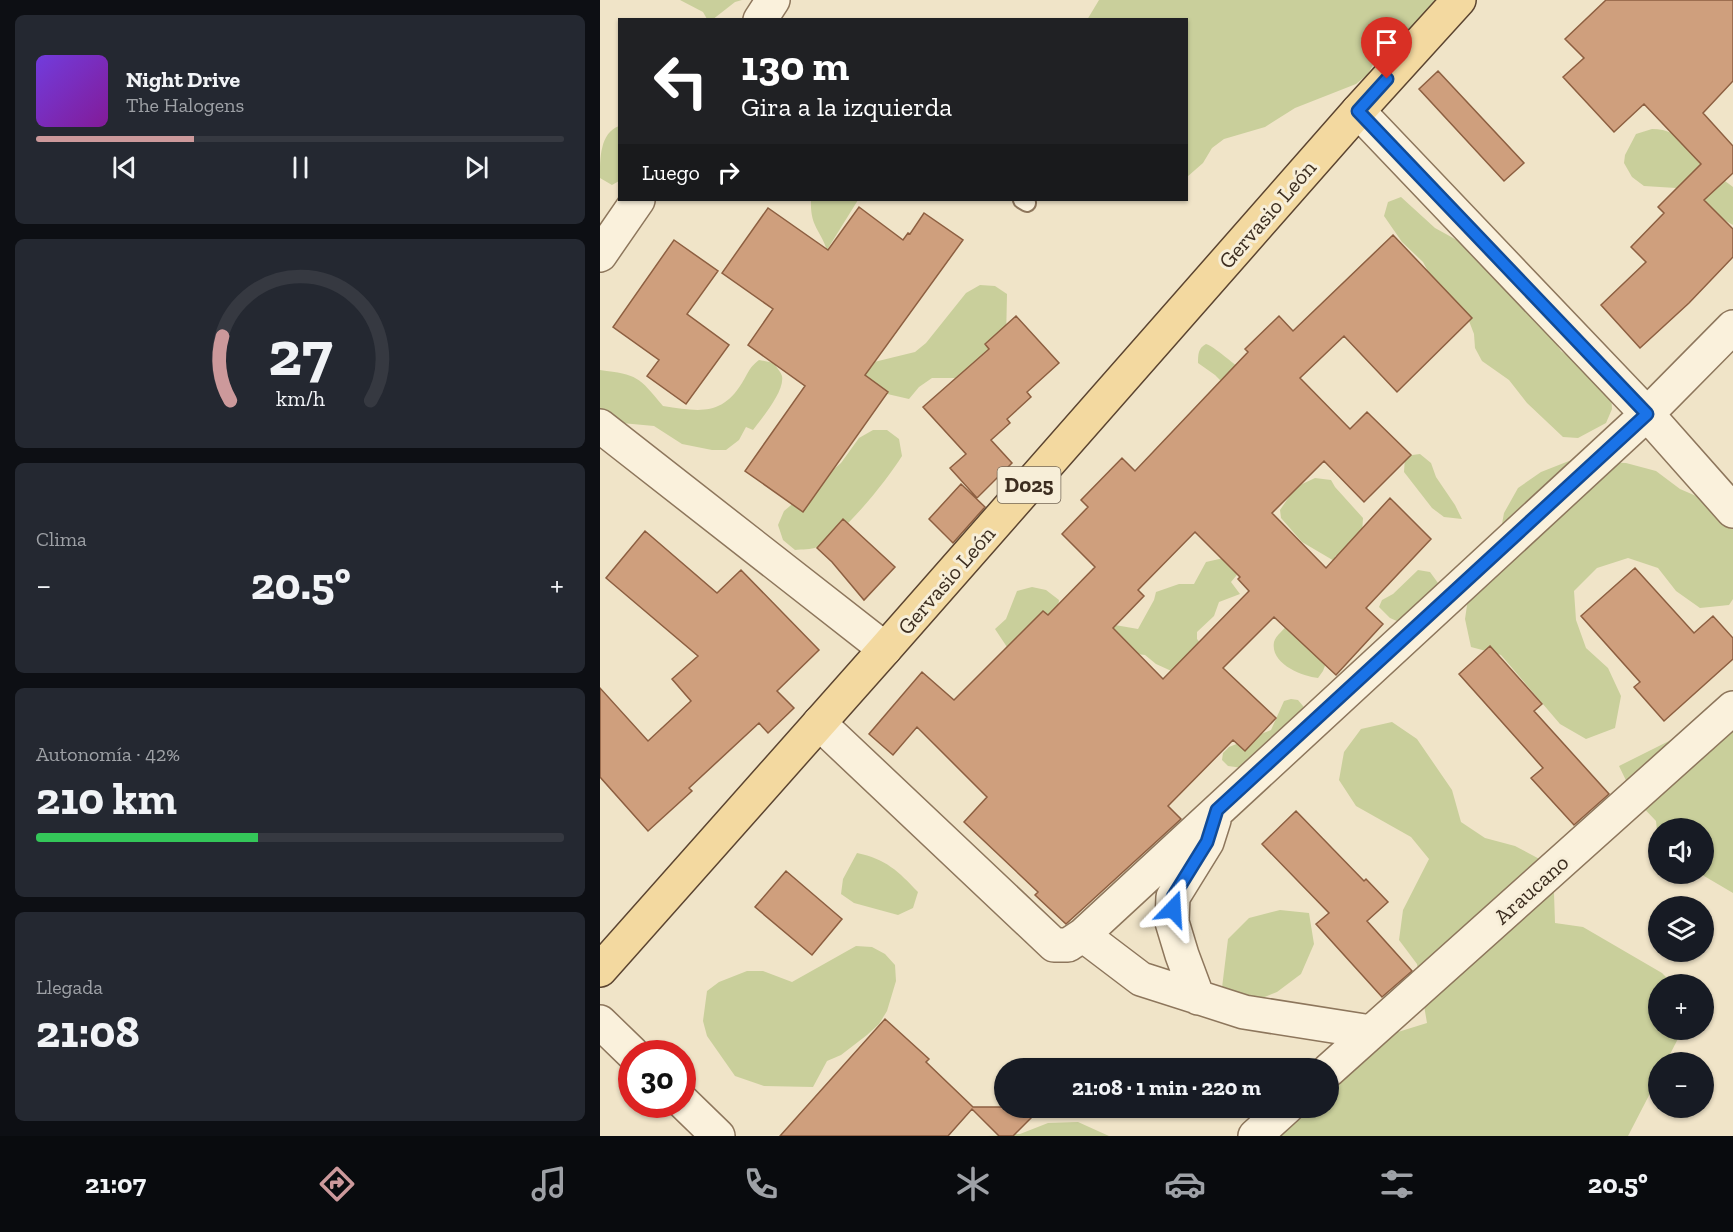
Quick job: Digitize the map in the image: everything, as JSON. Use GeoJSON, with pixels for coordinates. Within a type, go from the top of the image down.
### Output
{"type":"FeatureCollection","features":[{"type":"Feature","properties":{"kind":"main road","name":"Gervasio León"},"geometry":{"type":"LineString","coordinates":[[600,970],[1358,111],[1459,0]]}},
{"type":"Feature","properties":{"kind":"street"},"geometry":{"type":"LineString","coordinates":[[1358,111],[1647,414],[1733,511]]}},
{"type":"Feature","properties":{"kind":"street"},"geometry":{"type":"LineString","coordinates":[[600,255],[637,201]]}},
{"type":"Feature","properties":{"kind":"street"},"geometry":{"type":"LineString","coordinates":[[819,723],[1054,945],[1068,945],[1083,935],[1647,414],[1733,327]]}},
{"type":"Feature","properties":{"kind":"street"},"geometry":{"type":"LineString","coordinates":[[600,426],[885,649]]}},
{"type":"Feature","properties":{"kind":"street","name":"Araucano"},"geometry":{"type":"LineString","coordinates":[[1339,1061],[1733,708]]}},
{"type":"Feature","properties":{"kind":"street"},"geometry":{"type":"LineString","coordinates":[[1198,998],[1172,922],[1173,897],[1207,842],[1217,810]]}},
{"type":"Feature","properties":{"kind":"street"},"geometry":{"type":"LineString","coordinates":[[1083,935],[1140,979],[1244,1012],[1371,1032]]}},
{"type":"Feature","properties":{"kind":"street"},"geometry":{"type":"LineString","coordinates":[[600,1022],[619,1040]]}},
{"type":"Feature","properties":{"kind":"street"},"geometry":{"type":"LineString","coordinates":[[696,1115],[718,1136]]}},
{"type":"Feature","properties":{"kind":"street"},"geometry":{"type":"LineString","coordinates":[[1255,1136],[1275,1118]]}},
{"type":"Feature","properties":{"kind":"green space"},"geometry":{"type":"Polygon","coordinates":[[[680,0],[742,0],[735,2],[715,18],[706,18],[703,12],[680,0]]]}},
{"type":"Feature","properties":{"kind":"green space"},"geometry":{"type":"Polygon","coordinates":[[[1099,0],[1447,0],[1416,36],[1386,48],[1376,59],[1368,74],[1356,84],[1295,108],[1265,127],[1224,139],[1212,148],[1203,163],[1188,176],[1188,18],[1088,18],[1099,0]]]}},
{"type":"Feature","properties":{"kind":"green space"},"geometry":{"type":"Polygon","coordinates":[[[618,126],[618,182],[612,185],[600,178],[602,147],[613,129],[618,126]]]}},
{"type":"Feature","properties":{"kind":"green space"},"geometry":{"type":"Polygon","coordinates":[[[1652,129],[1663,130],[1680,138],[1716,174],[1733,187],[1733,225],[1707,210],[1683,191],[1676,188],[1644,186],[1632,177],[1624,163],[1625,155],[1636,134],[1652,129]]]}},
{"type":"Feature","properties":{"kind":"green space"},"geometry":{"type":"Polygon","coordinates":[[[1401,197],[1435,228],[1464,244],[1543,325],[1561,351],[1599,379],[1611,392],[1612,409],[1606,423],[1578,438],[1563,437],[1527,403],[1509,380],[1482,361],[1475,348],[1474,334],[1469,321],[1430,275],[1423,262],[1402,242],[1384,216],[1388,202],[1401,197]]]}},
{"type":"Feature","properties":{"kind":"green space"},"geometry":{"type":"Polygon","coordinates":[[[811,201],[857,201],[827,250],[811,209],[811,201]]]}},
{"type":"Feature","properties":{"kind":"green space"},"geometry":{"type":"Polygon","coordinates":[[[980,285],[995,286],[1007,294],[1006,340],[961,378],[932,378],[919,387],[909,399],[883,393],[860,374],[870,363],[915,352],[926,343],[966,293],[980,285]]]}},
{"type":"Feature","properties":{"kind":"green space"},"geometry":{"type":"Polygon","coordinates":[[[1206,344],[1245,373],[1224,384],[1198,363],[1200,350],[1206,344]]]}},
{"type":"Feature","properties":{"kind":"green space"},"geometry":{"type":"Polygon","coordinates":[[[759,360],[774,363],[782,376],[780,389],[753,430],[746,427],[739,440],[726,450],[712,450],[682,444],[654,426],[600,421],[600,370],[636,379],[648,388],[663,406],[698,410],[717,407],[726,402],[759,360]]]}},
{"type":"Feature","properties":{"kind":"green space"},"geometry":{"type":"Polygon","coordinates":[[[873,430],[887,430],[899,439],[902,456],[886,479],[840,531],[817,547],[795,550],[783,540],[778,525],[784,511],[841,463],[859,438],[873,430]]]}},
{"type":"Feature","properties":{"kind":"green space"},"geometry":{"type":"Polygon","coordinates":[[[1420,454],[1431,463],[1436,477],[1462,519],[1444,517],[1432,508],[1404,472],[1405,456],[1420,454]]]}},
{"type":"Feature","properties":{"kind":"green space"},"geometry":{"type":"Polygon","coordinates":[[[1569,461],[1626,463],[1656,471],[1680,489],[1710,502],[1733,496],[1733,599],[1729,605],[1700,608],[1676,591],[1658,568],[1628,558],[1597,568],[1574,591],[1576,620],[1586,648],[1608,668],[1621,696],[1615,728],[1586,739],[1560,724],[1501,655],[1471,647],[1465,619],[1469,592],[1499,540],[1504,513],[1518,488],[1541,472],[1569,461]]]}},
{"type":"Feature","properties":{"kind":"green space"},"geometry":{"type":"Polygon","coordinates":[[[1315,478],[1331,480],[1363,518],[1362,533],[1342,554],[1335,556],[1336,562],[1302,542],[1281,518],[1280,510],[1293,491],[1315,478]]]}},
{"type":"Feature","properties":{"kind":"green space"},"geometry":{"type":"Polygon","coordinates":[[[1228,557],[1246,564],[1231,582],[1240,594],[1219,602],[1214,616],[1197,632],[1197,639],[1202,645],[1178,674],[1156,664],[1145,655],[1123,652],[1080,613],[1115,625],[1138,629],[1156,592],[1179,584],[1194,584],[1206,562],[1228,557]]]}},
{"type":"Feature","properties":{"kind":"green space"},"geometry":{"type":"Polygon","coordinates":[[[1418,570],[1430,572],[1438,583],[1438,587],[1399,622],[1390,618],[1379,607],[1382,600],[1393,594],[1418,570]]]}},
{"type":"Feature","properties":{"kind":"green space"},"geometry":{"type":"Polygon","coordinates":[[[1032,587],[1046,590],[1059,600],[1057,615],[1009,650],[995,629],[1006,619],[1017,591],[1032,587]]]}},
{"type":"Feature","properties":{"kind":"green space"},"geometry":{"type":"Polygon","coordinates":[[[1288,624],[1326,663],[1318,678],[1296,672],[1277,657],[1274,642],[1288,624]]]}},
{"type":"Feature","properties":{"kind":"green space"},"geometry":{"type":"Polygon","coordinates":[[[1298,700],[1308,712],[1250,769],[1228,766],[1222,760],[1223,753],[1229,747],[1271,730],[1284,701],[1298,700]]]}},
{"type":"Feature","properties":{"kind":"green space"},"geometry":{"type":"Polygon","coordinates":[[[1733,709],[1733,893],[1714,882],[1714,818],[1653,818],[1635,799],[1619,766],[1733,709]]]}},
{"type":"Feature","properties":{"kind":"green space"},"geometry":{"type":"Polygon","coordinates":[[[1392,722],[1417,739],[1452,790],[1461,822],[1485,838],[1515,846],[1545,862],[1554,893],[1555,923],[1583,927],[1663,974],[1648,974],[1648,1040],[1677,1040],[1671,1052],[1648,1052],[1648,1097],[1628,1136],[1273,1136],[1287,1118],[1339,1118],[1339,1058],[1336,1058],[1343,1049],[1427,1023],[1417,964],[1399,940],[1403,910],[1429,859],[1411,837],[1356,806],[1339,780],[1344,752],[1361,729],[1392,722]]]}},
{"type":"Feature","properties":{"kind":"green space"},"geometry":{"type":"Polygon","coordinates":[[[857,853],[884,862],[904,878],[918,892],[913,908],[898,915],[854,903],[841,894],[843,879],[857,853]]]}},
{"type":"Feature","properties":{"kind":"green space"},"geometry":{"type":"Polygon","coordinates":[[[1280,910],[1309,913],[1314,944],[1301,974],[1277,992],[1250,1003],[1220,1004],[1228,939],[1249,918],[1280,910]]]}},
{"type":"Feature","properties":{"kind":"green space"},"geometry":{"type":"Polygon","coordinates":[[[856,946],[872,947],[885,954],[895,965],[896,981],[887,1011],[879,1024],[841,1055],[827,1061],[813,1087],[764,1086],[735,1076],[707,1036],[703,1021],[707,991],[719,982],[747,971],[763,971],[792,982],[856,946]]]}},
{"type":"Feature","properties":{"kind":"green space"},"geometry":{"type":"Polygon","coordinates":[[[1078,1122],[1109,1136],[987,1136],[1020,1134],[1048,1123],[1078,1122]]]}},
{"type":"Feature","properties":{"kind":"building"},"geometry":{"type":"Polygon","coordinates":[[[1606,0],[1733,0],[1733,81],[1703,113],[1733,146],[1733,173],[1704,200],[1733,229],[1733,257],[1689,303],[1640,348],[1601,305],[1646,262],[1631,247],[1664,213],[1658,207],[1701,164],[1644,104],[1614,132],[1563,77],[1584,58],[1565,39],[1606,0]]]}},
{"type":"Feature","properties":{"kind":"building"},"geometry":{"type":"Polygon","coordinates":[[[1438,71],[1524,163],[1504,181],[1419,89],[1438,71]]]}},
{"type":"Feature","properties":{"kind":"building"},"geometry":{"type":"Polygon","coordinates":[[[859,207],[903,240],[908,233],[910,234],[924,213],[963,240],[865,375],[888,392],[803,512],[745,471],[805,386],[748,345],[773,309],[722,273],[768,208],[828,250],[859,207]]]}},
{"type":"Feature","properties":{"kind":"building"},"geometry":{"type":"Polygon","coordinates":[[[1393,235],[1472,318],[1397,392],[1344,336],[1300,378],[1350,429],[1367,412],[1411,455],[1364,502],[1324,461],[1272,513],[1326,568],[1390,498],[1431,539],[1366,608],[1383,624],[1336,675],[1274,617],[1223,668],[1276,718],[1245,751],[1233,740],[1168,806],[1181,819],[1066,924],[1035,895],[1038,892],[964,822],[987,797],[917,727],[893,755],[869,734],[922,672],[954,700],[1043,611],[1048,615],[1095,567],[1062,534],[1088,507],[1081,500],[1122,458],[1135,471],[1248,352],[1245,349],[1279,316],[1293,331],[1393,235]],[[1195,532],[1138,590],[1144,596],[1113,628],[1163,679],[1249,591],[1238,579],[1240,577],[1195,532]]]}},
{"type":"Feature","properties":{"kind":"building"},"geometry":{"type":"Polygon","coordinates":[[[674,240],[718,271],[687,314],[729,345],[686,404],[647,376],[659,360],[613,327],[674,240]]]}},
{"type":"Feature","properties":{"kind":"building"},"geometry":{"type":"Polygon","coordinates":[[[1016,316],[1059,363],[1027,392],[1031,397],[1007,419],[1010,423],[991,440],[1012,463],[977,498],[950,468],[966,454],[923,407],[989,349],[985,344],[1016,316]]]}},
{"type":"Feature","properties":{"kind":"building"},"geometry":{"type":"Polygon","coordinates":[[[961,484],[985,507],[953,543],[929,519],[961,484]]]}},
{"type":"Feature","properties":{"kind":"building"},"geometry":{"type":"Polygon","coordinates":[[[843,519],[895,567],[864,600],[817,548],[843,519]]]}},
{"type":"Feature","properties":{"kind":"building"},"geometry":{"type":"Polygon","coordinates":[[[645,531],[717,593],[741,570],[819,650],[777,691],[794,708],[768,733],[759,723],[689,788],[692,791],[648,831],[600,777],[600,688],[648,741],[691,701],[672,679],[698,656],[606,578],[645,531]]]}},
{"type":"Feature","properties":{"kind":"building"},"geometry":{"type":"Polygon","coordinates":[[[1635,568],[1694,633],[1713,616],[1733,638],[1733,659],[1664,721],[1634,687],[1640,682],[1581,616],[1635,568]]]}},
{"type":"Feature","properties":{"kind":"building"},"geometry":{"type":"Polygon","coordinates":[[[1490,646],[1542,704],[1534,711],[1609,794],[1574,825],[1531,778],[1543,768],[1459,674],[1490,646]]]}},
{"type":"Feature","properties":{"kind":"building"},"geometry":{"type":"Polygon","coordinates":[[[1296,811],[1364,881],[1366,879],[1388,902],[1367,921],[1412,971],[1382,997],[1316,924],[1329,913],[1262,844],[1296,811]]]}},
{"type":"Feature","properties":{"kind":"building"},"geometry":{"type":"Polygon","coordinates":[[[786,871],[842,919],[812,955],[755,907],[786,871]]]}},
{"type":"Feature","properties":{"kind":"building"},"geometry":{"type":"Polygon","coordinates":[[[885,1019],[929,1059],[926,1062],[973,1107],[994,1107],[994,1118],[1031,1118],[1013,1136],[999,1136],[972,1109],[948,1136],[780,1136],[885,1019]]]}},
{"type":"Feature","properties":{"kind":"route"},"geometry":{"type":"LineString","coordinates":[[1173,909],[1173,897],[1207,842],[1217,810],[1647,414],[1358,111],[1387,79]]}}]}
